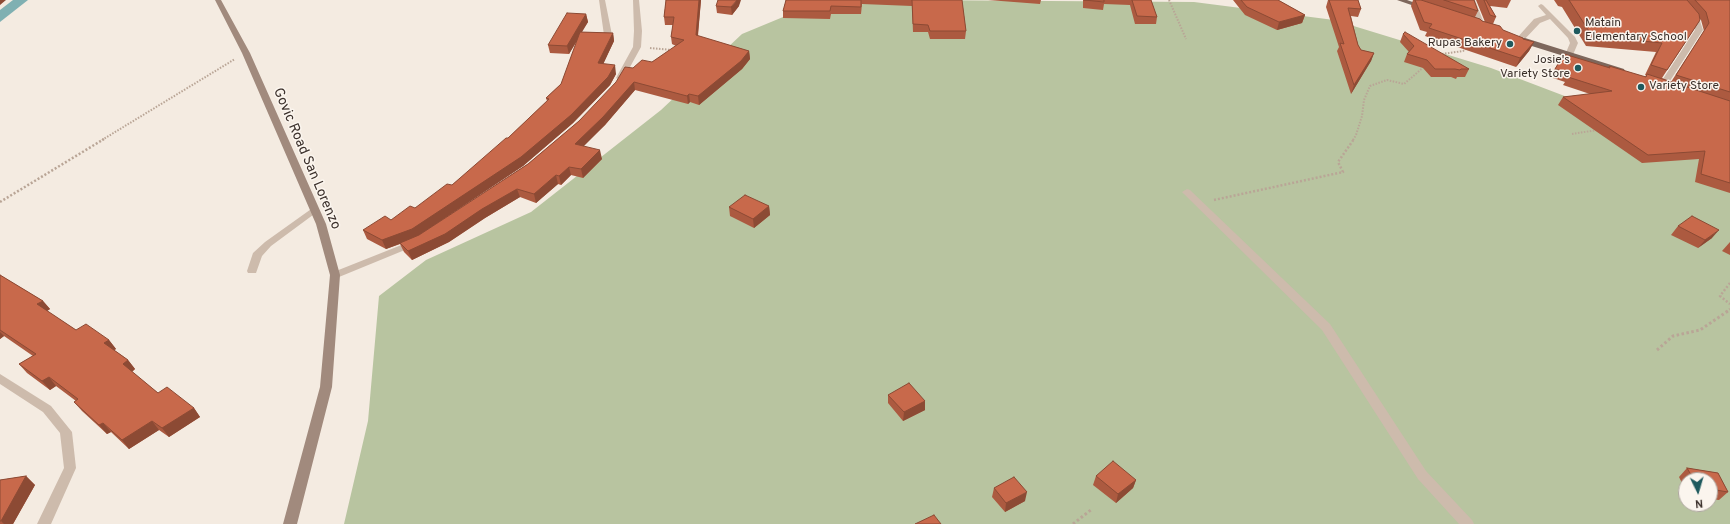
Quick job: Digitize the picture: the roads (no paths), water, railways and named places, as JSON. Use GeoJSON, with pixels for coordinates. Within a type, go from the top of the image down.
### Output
{"type":"FeatureCollection","features":[{"type":"Feature","properties":{"kind":"main road","name":"Govic Road San Lorenzo"},"geometry":{"type":"LineString","coordinates":[[218,0],[246,52],[314,210],[322,224],[335,275],[326,387],[290,524]]}},
{"type":"Feature","properties":{"kind":"main road"},"geometry":{"type":"LineString","coordinates":[[1400,0],[1433,11]]}},
{"type":"Feature","properties":{"kind":"main road"},"geometry":{"type":"LineString","coordinates":[[1516,38],[1629,74]]}},
{"type":"Feature","properties":{"kind":"street"},"geometry":{"type":"LineString","coordinates":[[602,0],[608,35]]}},
{"type":"Feature","properties":{"kind":"street"},"geometry":{"type":"LineString","coordinates":[[614,87],[637,47],[638,31],[636,0]]}},
{"type":"Feature","properties":{"kind":"street"},"geometry":{"type":"LineString","coordinates":[[1472,0],[1481,26]]}},
{"type":"Feature","properties":{"kind":"street"},"geometry":{"type":"LineString","coordinates":[[1663,85],[1699,30],[1696,23],[1678,2]]}},
{"type":"Feature","properties":{"kind":"street"},"geometry":{"type":"LineString","coordinates":[[1541,6],[1571,37],[1574,43],[1569,55]]}},
{"type":"Feature","properties":{"kind":"street"},"geometry":{"type":"LineString","coordinates":[[1516,38],[1537,20],[1551,16]]}},
{"type":"Feature","properties":{"kind":"street"},"geometry":{"type":"LineString","coordinates":[[1187,192],[1326,327],[1422,475],[1467,524]]}},
{"type":"Feature","properties":{"kind":"street"},"geometry":{"type":"LineString","coordinates":[[252,271],[257,255],[268,244],[314,210]]}},
{"type":"Feature","properties":{"kind":"street"},"geometry":{"type":"LineString","coordinates":[[335,275],[419,241],[425,236]]}},
{"type":"Feature","properties":{"kind":"street"},"geometry":{"type":"LineString","coordinates":[[0,378],[47,409],[66,432],[70,468],[44,524]]}},
{"type":"Feature","properties":{"kind":"water"},"geometry":{"type":"Polygon","coordinates":[[[13,0],[28,0],[0,22],[0,10],[13,0]]]}},
{"type":"Feature","properties":{"kind":"place","name":"Matain Elementary School"},"geometry":{"type":"Point","coordinates":[1577,31]}},
{"type":"Feature","properties":{"kind":"place","name":"Rupas Bakery"},"geometry":{"type":"Point","coordinates":[1510,44]}},
{"type":"Feature","properties":{"kind":"place","name":"Josie's Variety Store"},"geometry":{"type":"Point","coordinates":[1578,68]}},
{"type":"Feature","properties":{"kind":"place","name":"Variety Store"},"geometry":{"type":"Point","coordinates":[1641,87]}}]}
